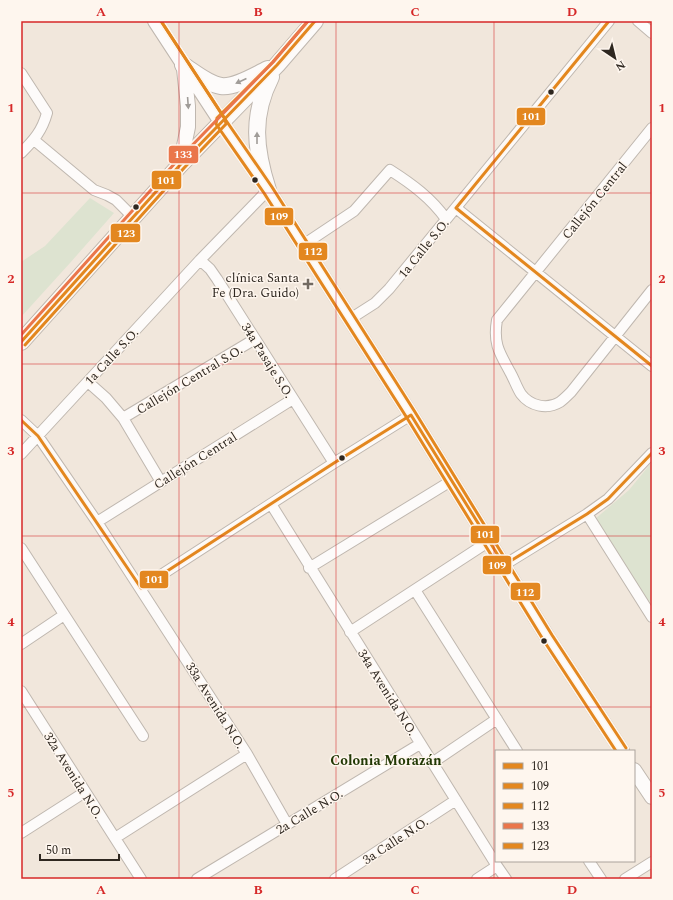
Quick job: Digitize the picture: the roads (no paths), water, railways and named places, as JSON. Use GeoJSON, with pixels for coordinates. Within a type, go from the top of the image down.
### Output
{"type":"FeatureCollection","features":[{"type":"Feature","properties":{"kind":"main road"},"geometry":{"type":"LineString","coordinates":[[156,21],[183,65],[268,190],[411,415],[548,638],[621,750]]}},
{"type":"Feature","properties":{"kind":"main road"},"geometry":{"type":"LineString","coordinates":[[21,342],[180,165],[277,65],[315,21]]}},
{"type":"Feature","properties":{"kind":"main road"},"geometry":{"type":"LineString","coordinates":[[183,65],[214,84],[222,86],[233,85],[277,65]]}},
{"type":"Feature","properties":{"kind":"main road"},"geometry":{"type":"LineString","coordinates":[[180,165],[188,127],[188,106],[183,65]]}},
{"type":"Feature","properties":{"kind":"main road"},"geometry":{"type":"LineString","coordinates":[[268,190],[261,168],[257,143],[258,118],[263,93],[277,65]]}},
{"type":"Feature","properties":{"kind":"main road"},"geometry":{"type":"LineString","coordinates":[[635,772],[652,797]]}},
{"type":"Feature","properties":{"kind":"street","name":"1a Calle S.O."},"geometry":{"type":"LineString","coordinates":[[350,319],[375,303],[389,289],[609,21]]}},
{"type":"Feature","properties":{"kind":"street"},"geometry":{"type":"LineString","coordinates":[[638,21],[652,33]]}},
{"type":"Feature","properties":{"kind":"street"},"geometry":{"type":"LineString","coordinates":[[21,73],[47,113],[43,127],[34,140],[21,153]]}},
{"type":"Feature","properties":{"kind":"street","name":"Callejón Central"},"geometry":{"type":"LineString","coordinates":[[652,128],[497,320],[495,334],[498,349],[522,395],[531,404],[548,406],[559,403],[571,392],[652,290]]}},
{"type":"Feature","properties":{"kind":"street"},"geometry":{"type":"LineString","coordinates":[[34,140],[94,190],[116,200],[133,217]]}},
{"type":"Feature","properties":{"kind":"street"},"geometry":{"type":"LineString","coordinates":[[303,245],[354,211],[390,170],[413,184],[430,200],[446,219]]}},
{"type":"Feature","properties":{"kind":"street","name":"1a Calle S.O."},"geometry":{"type":"LineString","coordinates":[[21,454],[200,260],[268,190]]}},
{"type":"Feature","properties":{"kind":"street"},"geometry":{"type":"LineString","coordinates":[[456,208],[652,366]]}},
{"type":"Feature","properties":{"kind":"street","name":"34a Pasaje S.O."},"geometry":{"type":"LineString","coordinates":[[200,260],[210,269],[217,279],[334,463]]}},
{"type":"Feature","properties":{"kind":"street","name":"Callejón Central S.O."},"geometry":{"type":"LineString","coordinates":[[123,418],[255,339]]}},
{"type":"Feature","properties":{"kind":"street"},"geometry":{"type":"LineString","coordinates":[[88,382],[106,398],[123,418],[161,482]]}},
{"type":"Feature","properties":{"kind":"street","name":"Callejón Central"},"geometry":{"type":"LineString","coordinates":[[97,522],[293,399]]}},
{"type":"Feature","properties":{"kind":"street"},"geometry":{"type":"LineString","coordinates":[[141,588],[411,415]]}},
{"type":"Feature","properties":{"kind":"street","name":"33a Avenida N.O."},"geometry":{"type":"LineString","coordinates":[[21,420],[38,436],[141,588],[247,754],[287,824]]}},
{"type":"Feature","properties":{"kind":"street"},"geometry":{"type":"LineString","coordinates":[[504,565],[587,514],[608,499],[652,453]]}},
{"type":"Feature","properties":{"kind":"street"},"geometry":{"type":"LineString","coordinates":[[309,568],[451,481]]}},
{"type":"Feature","properties":{"kind":"street","name":"34a Avenida N.O."},"geometry":{"type":"LineString","coordinates":[[271,504],[309,568],[506,879]]}},
{"type":"Feature","properties":{"kind":"street"},"geometry":{"type":"LineString","coordinates":[[587,514],[652,615]]}},
{"type":"Feature","properties":{"kind":"street"},"geometry":{"type":"LineString","coordinates":[[350,632],[488,542]]}},
{"type":"Feature","properties":{"kind":"street"},"geometry":{"type":"LineString","coordinates":[[21,548],[142,736]]}},
{"type":"Feature","properties":{"kind":"street"},"geometry":{"type":"LineString","coordinates":[[415,590],[516,750]]}},
{"type":"Feature","properties":{"kind":"street"},"geometry":{"type":"LineString","coordinates":[[21,644],[64,616]]}},
{"type":"Feature","properties":{"kind":"street","name":"32a Avenida N.O."},"geometry":{"type":"LineString","coordinates":[[21,691],[141,879]]}},
{"type":"Feature","properties":{"kind":"street"},"geometry":{"type":"LineString","coordinates":[[432,763],[497,719]]}},
{"type":"Feature","properties":{"kind":"street","name":"2a Calle N.O."},"geometry":{"type":"LineString","coordinates":[[197,879],[420,744]]}},
{"type":"Feature","properties":{"kind":"street"},"geometry":{"type":"LineString","coordinates":[[115,838],[247,754]]}},
{"type":"Feature","properties":{"kind":"street"},"geometry":{"type":"LineString","coordinates":[[21,833],[86,792]]}},
{"type":"Feature","properties":{"kind":"street","name":"3a Calle N.O."},"geometry":{"type":"LineString","coordinates":[[335,879],[456,800]]}},
{"type":"Feature","properties":{"kind":"street"},"geometry":{"type":"LineString","coordinates":[[590,862],[601,879]]}},
{"type":"Feature","properties":{"kind":"street"},"geometry":{"type":"LineString","coordinates":[[625,879],[652,862]]}},
{"type":"Feature","properties":{"kind":"street"},"geometry":{"type":"LineString","coordinates":[[477,879],[497,866]]}},
{"type":"Feature","properties":{"kind":"place","name":"clínica Santa Fe (Dra. Guido)"},"geometry":{"type":"Point","coordinates":[308,284]}},
{"type":"Feature","properties":{"kind":"district","name":"Colonia Morazán"},"geometry":{"type":"Point","coordinates":[386,760]}}]}
